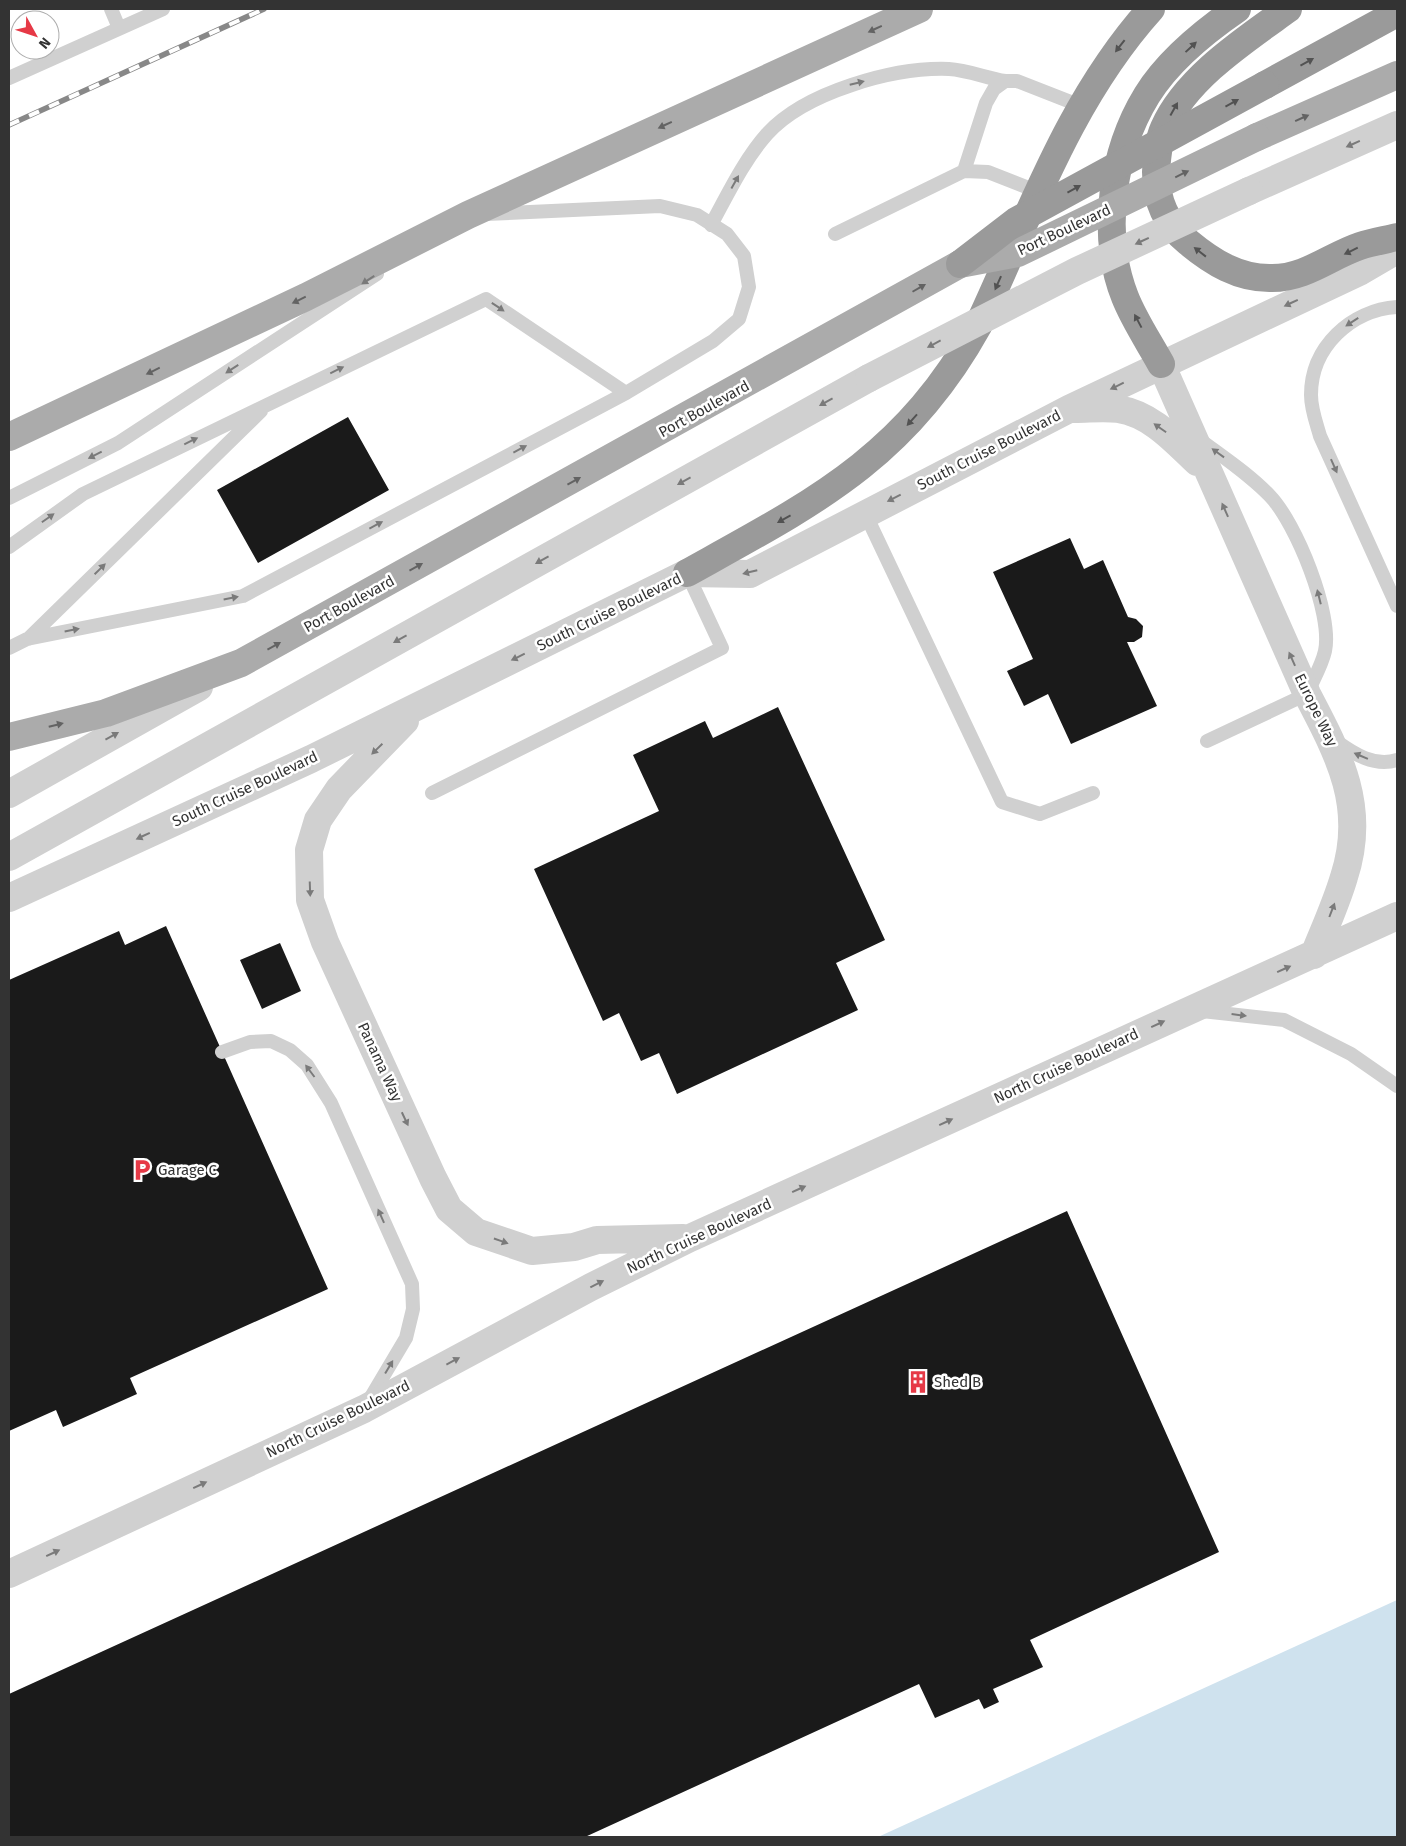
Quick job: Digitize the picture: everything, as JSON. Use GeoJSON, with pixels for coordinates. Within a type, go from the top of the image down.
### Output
{"type":"FeatureCollection","features":[{"type":"Feature","properties":{"kind":"highway"},"geometry":{"type":"LineString","coordinates":[[687,573],[793,514],[834,488],[885,448],[933,396],[964,350],[1062,141],[1081,106],[1113,55],[1151,9]]}},
{"type":"Feature","properties":{"kind":"highway"},"geometry":{"type":"LineString","coordinates":[[1161,364],[1125,297],[1116,263],[1112,233],[1115,181],[1130,130],[1147,94],[1169,67],[1216,23],[1237,9]]}},
{"type":"Feature","properties":{"kind":"highway"},"geometry":{"type":"LineString","coordinates":[[1288,9],[1236,47],[1178,101],[1163,129],[1157,155],[1156,182],[1160,203],[1168,221],[1184,238],[1213,261],[1238,274],[1254,278],[1295,275],[1317,267],[1360,246],[1397,237]]}},
{"type":"Feature","properties":{"kind":"highway"},"geometry":{"type":"LineString","coordinates":[[960,264],[1016,221],[1397,13]]}},
{"type":"Feature","properties":{"kind":"main road"},"geometry":{"type":"LineString","coordinates":[[9,438],[288,306],[468,215],[919,9]]}},
{"type":"Feature","properties":{"kind":"main road","name":"Port Boulevard"},"geometry":{"type":"LineString","coordinates":[[9,737],[106,713],[241,663],[877,312],[960,264],[1018,253],[1257,138],[1397,75]]}},
{"type":"Feature","properties":{"kind":"street"},"geometry":{"type":"LineString","coordinates":[[9,858],[869,378],[1077,271],[1397,125]]}},
{"type":"Feature","properties":{"kind":"street","name":"South Cruise Boulevard"},"geometry":{"type":"LineString","coordinates":[[9,898],[311,760],[687,573],[750,574],[1069,409],[1361,271],[1397,250]]}},
{"type":"Feature","properties":{"kind":"street","name":"Europe Way"},"geometry":{"type":"LineString","coordinates":[[1161,364],[1208,474],[1307,694],[1329,735],[1351,795],[1354,830],[1344,877],[1314,955]]}},
{"type":"Feature","properties":{"kind":"street"},"geometry":{"type":"LineString","coordinates":[[1069,409],[1118,409],[1135,414],[1167,433],[1208,474]]}},
{"type":"Feature","properties":{"kind":"street"},"geometry":{"type":"LineString","coordinates":[[9,794],[241,663]]}},
{"type":"Feature","properties":{"kind":"street","name":"Panama Way"},"geometry":{"type":"LineString","coordinates":[[424,703],[339,789],[318,820],[310,850],[309,874],[310,900],[325,942],[432,1178],[449,1208],[476,1232],[532,1251],[574,1247],[597,1240],[690,1238]]}},
{"type":"Feature","properties":{"kind":"street","name":"North Cruise Boulevard"},"geometry":{"type":"LineString","coordinates":[[9,1574],[364,1409],[591,1287],[690,1238],[1397,916]]}},
{"type":"Feature","properties":{"kind":"lane"},"geometry":{"type":"LineString","coordinates":[[111,9],[119,28]]}},
{"type":"Feature","properties":{"kind":"lane"},"geometry":{"type":"LineString","coordinates":[[9,78],[163,9]]}},
{"type":"Feature","properties":{"kind":"lane"},"geometry":{"type":"LineString","coordinates":[[711,224],[750,158],[767,134],[790,114],[851,84],[901,73],[950,70],[1005,81],[1018,81],[1081,106]]}},
{"type":"Feature","properties":{"kind":"lane"},"geometry":{"type":"LineString","coordinates":[[964,171],[986,103],[994,89],[1005,81]]}},
{"type":"Feature","properties":{"kind":"lane"},"geometry":{"type":"LineString","coordinates":[[835,234],[964,171],[988,172],[1039,192]]}},
{"type":"Feature","properties":{"kind":"lane"},"geometry":{"type":"LineString","coordinates":[[9,498],[118,443],[468,215],[660,206],[697,215],[727,234],[744,256],[749,287],[739,319],[713,341],[626,393],[243,596],[27,639],[9,648]]}},
{"type":"Feature","properties":{"kind":"lane"},"geometry":{"type":"LineString","coordinates":[[9,547],[83,494],[486,299],[626,393]]}},
{"type":"Feature","properties":{"kind":"lane"},"geometry":{"type":"LineString","coordinates":[[1397,307],[1386,308],[1363,315],[1347,325],[1333,338],[1322,352],[1314,372],[1311,393],[1312,412],[1320,436],[1397,606]]}},
{"type":"Feature","properties":{"kind":"lane"},"geometry":{"type":"LineString","coordinates":[[27,639],[270,403]]}},
{"type":"Feature","properties":{"kind":"lane"},"geometry":{"type":"LineString","coordinates":[[1190,433],[1248,474],[1271,497],[1283,513],[1316,587],[1325,621],[1325,651],[1307,694],[1207,741]]}},
{"type":"Feature","properties":{"kind":"lane"},"geometry":{"type":"LineString","coordinates":[[865,513],[1002,802],[1040,814],[1093,793]]}},
{"type":"Feature","properties":{"kind":"lane"},"geometry":{"type":"LineString","coordinates":[[432,793],[722,648],[687,573]]}},
{"type":"Feature","properties":{"kind":"lane"},"geometry":{"type":"LineString","coordinates":[[1329,735],[1363,758],[1378,761],[1397,760]]}},
{"type":"Feature","properties":{"kind":"lane"},"geometry":{"type":"LineString","coordinates":[[1191,1009],[1284,1020],[1351,1054],[1397,1086]]}},
{"type":"Feature","properties":{"kind":"lane"},"geometry":{"type":"LineString","coordinates":[[222,1052],[250,1042],[271,1041],[290,1050],[307,1065],[331,1103],[412,1284],[414,1309],[406,1338],[364,1409]]}},
{"type":"Feature","properties":{"kind":"water"},"geometry":{"type":"Polygon","coordinates":[[[1397,1600],[1397,1837],[878,1837],[1397,1600]]]}},
{"type":"Feature","properties":{"kind":"building"},"geometry":{"type":"Polygon","coordinates":[[[348,417],[389,490],[258,563],[217,490],[348,417]]]}},
{"type":"Feature","properties":{"kind":"building"},"geometry":{"type":"Polygon","coordinates":[[[1070,538],[1084,569],[1103,560],[1128,617],[1136,619],[1143,626],[1142,637],[1134,642],[1127,642],[1157,706],[1071,744],[1048,694],[1024,706],[1007,671],[1033,659],[993,572],[1070,538]]]}},
{"type":"Feature","properties":{"kind":"building"},"geometry":{"type":"Polygon","coordinates":[[[778,707],[885,940],[836,963],[858,1010],[677,1094],[659,1053],[641,1061],[619,1013],[603,1021],[534,869],[659,811],[633,755],[705,721],[713,738],[778,707]]]}},
{"type":"Feature","properties":{"kind":"building","name":"Garage C"},"geometry":{"type":"Polygon","coordinates":[[[166,926],[328,1289],[130,1378],[137,1394],[63,1427],[56,1410],[9,1431],[9,980],[119,931],[125,945],[166,926]]]}},
{"type":"Feature","properties":{"kind":"building"},"geometry":{"type":"Polygon","coordinates":[[[280,943],[301,991],[262,1009],[240,960],[280,943]]]}},
{"type":"Feature","properties":{"kind":"building","name":"Shed B"},"geometry":{"type":"Polygon","coordinates":[[[1067,1211],[1219,1552],[1030,1640],[1043,1667],[993,1689],[999,1702],[984,1709],[979,1699],[935,1718],[919,1684],[585,1837],[9,1837],[9,1694],[1067,1211]]]}},
{"type":"Feature","properties":{"kind":"railway"},"geometry":{"type":"LineString","coordinates":[[9,125],[264,9]]}},
{"type":"Feature","properties":{"kind":"place","name":"Garage C"},"geometry":{"type":"Point","coordinates":[142,1170]}},
{"type":"Feature","properties":{"kind":"place","name":"Shed B"},"geometry":{"type":"Point","coordinates":[918,1382]}}]}
